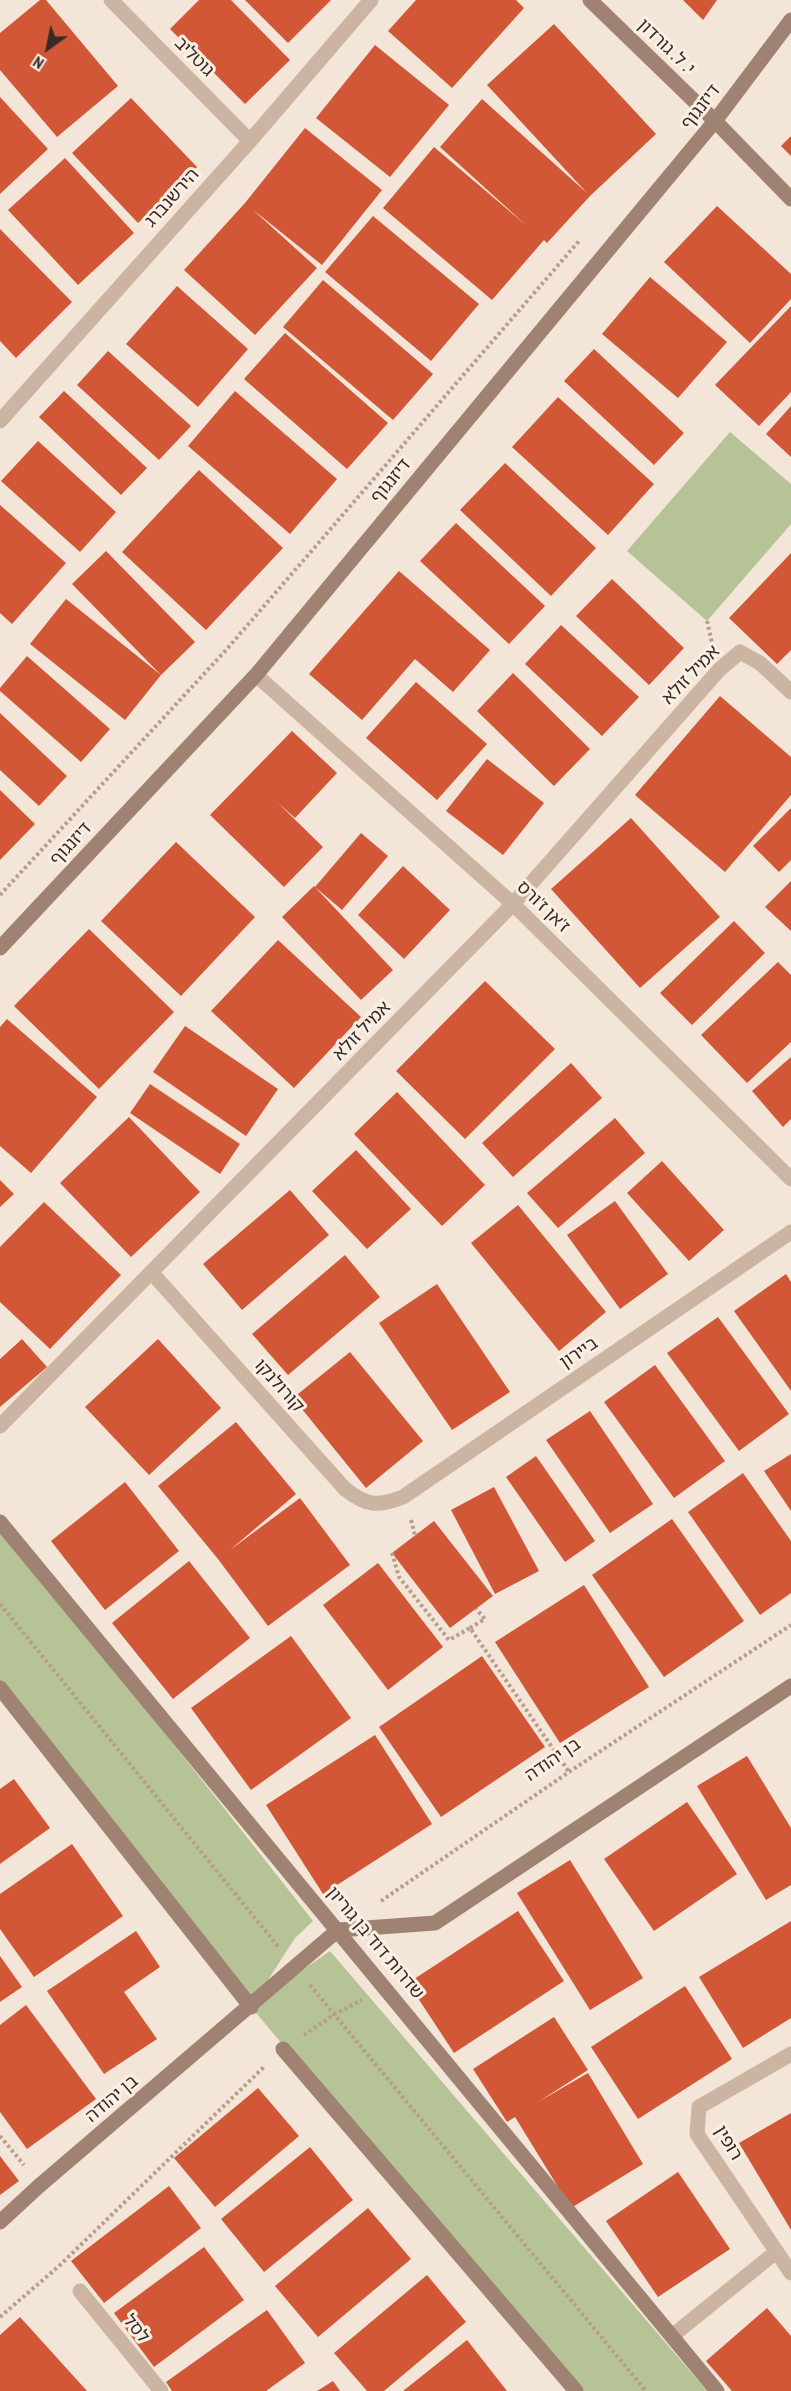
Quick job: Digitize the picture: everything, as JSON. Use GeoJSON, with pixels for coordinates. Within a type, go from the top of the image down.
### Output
{"type":"FeatureCollection","features":[{"type":"Feature","properties":{"kind":"street","name":"גוטליב"},"geometry":{"type":"LineString","coordinates":[[111,0],[250,141]]}},
{"type":"Feature","properties":{"kind":"street","name":"הירשנברג"},"geometry":{"type":"LineString","coordinates":[[0,421],[250,141],[371,0]]}},
{"type":"Feature","properties":{"kind":"street","name":"י. ל. גורדון"},"geometry":{"type":"LineString","coordinates":[[590,0],[715,121],[791,199]]}},
{"type":"Feature","properties":{"kind":"street","name":"דיזנגוף"},"geometry":{"type":"LineString","coordinates":[[0,948],[256,675],[715,121],[791,20]]}},
{"type":"Feature","properties":{"kind":"street","name":"אמיל זולא"},"geometry":{"type":"LineString","coordinates":[[0,1426],[513,904],[719,670],[740,652],[760,663],[791,692]]}},
{"type":"Feature","properties":{"kind":"street","name":"ז'אן ז'ורס"},"geometry":{"type":"LineString","coordinates":[[256,675],[513,904],[791,1179]]}},
{"type":"Feature","properties":{"kind":"street","name":"ביירון"},"geometry":{"type":"LineString","coordinates":[[388,1503],[403,1497],[791,1232]]}},
{"type":"Feature","properties":{"kind":"street","name":"קורולנקו"},"geometry":{"type":"LineString","coordinates":[[152,1273],[345,1489],[362,1503],[388,1503]]}},
{"type":"Feature","properties":{"kind":"street","name":"שדרות דוד בן גוריון"},"geometry":{"type":"LineString","coordinates":[[0,1522],[717,2391]]}},
{"type":"Feature","properties":{"kind":"street"},"geometry":{"type":"LineString","coordinates":[[338,1930],[435,1923],[791,1686]]}},
{"type":"Feature","properties":{"kind":"street"},"geometry":{"type":"LineString","coordinates":[[0,1688],[251,2007]]}},
{"type":"Feature","properties":{"kind":"street","name":"בן יהודה"},"geometry":{"type":"LineString","coordinates":[[0,2222],[338,1930]]}},
{"type":"Feature","properties":{"kind":"street"},"geometry":{"type":"LineString","coordinates":[[284,2049],[576,2391]]}},
{"type":"Feature","properties":{"kind":"street","name":"רופין"},"geometry":{"type":"LineString","coordinates":[[776,2252],[697,2133],[699,2107],[791,2054]]}},
{"type":"Feature","properties":{"kind":"street"},"geometry":{"type":"LineString","coordinates":[[672,2336],[776,2252],[791,2273]]}},
{"type":"Feature","properties":{"kind":"street","name":"לסל"},"geometry":{"type":"LineString","coordinates":[[80,2291],[161,2391]]}},
{"type":"Feature","properties":{"kind":"path"},"geometry":{"type":"LineString","coordinates":[[0,895],[227,649],[580,240]]}},
{"type":"Feature","properties":{"kind":"path"},"geometry":{"type":"LineString","coordinates":[[392,1553],[399,1577],[449,1640],[485,1619],[476,1609]]}},
{"type":"Feature","properties":{"kind":"path"},"geometry":{"type":"LineString","coordinates":[[0,1604],[294,1966],[646,2391]]}},
{"type":"Feature","properties":{"kind":"path","name":"בן יהודה"},"geometry":{"type":"LineString","coordinates":[[377,1904],[569,1772],[791,1625]]}},
{"type":"Feature","properties":{"kind":"path"},"geometry":{"type":"LineString","coordinates":[[470,1628],[569,1772]]}},
{"type":"Feature","properties":{"kind":"path"},"geometry":{"type":"LineString","coordinates":[[0,2317],[59,2266],[284,2049],[335,2014],[386,1988]]}},
{"type":"Feature","properties":{"kind":"path"},"geometry":{"type":"LineString","coordinates":[[0,2136],[39,2186]]}},
{"type":"Feature","properties":{"kind":"green space"},"geometry":{"type":"Polygon","coordinates":[[[730,432],[791,484],[791,524],[707,621],[627,551],[730,432]]]}},
{"type":"Feature","properties":{"kind":"green space"},"geometry":{"type":"Polygon","coordinates":[[[0,1524],[313,1921],[295,1938],[252,2005],[330,1951],[707,2391],[576,2391],[251,2007],[0,1693],[0,1524]]]}},
{"type":"Feature","properties":{"kind":"building"},"geometry":{"type":"Polygon","coordinates":[[[40,0],[46,0],[118,86],[57,137],[0,70],[0,33],[40,0]]]}},
{"type":"Feature","properties":{"kind":"building"},"geometry":{"type":"Polygon","coordinates":[[[199,0],[231,0],[290,60],[245,104],[170,29],[199,0]]]}},
{"type":"Feature","properties":{"kind":"building"},"geometry":{"type":"Polygon","coordinates":[[[245,0],[331,0],[288,43],[245,0]]]}},
{"type":"Feature","properties":{"kind":"building"},"geometry":{"type":"Polygon","coordinates":[[[416,0],[516,0],[524,8],[452,88],[388,31],[416,0]]]}},
{"type":"Feature","properties":{"kind":"building"},"geometry":{"type":"Polygon","coordinates":[[[683,0],[717,0],[703,20],[683,0]]]}},
{"type":"Feature","properties":{"kind":"building"},"geometry":{"type":"Polygon","coordinates":[[[554,24],[656,134],[590,196],[547,243],[544,240],[492,300],[383,208],[434,147],[527,226],[440,147],[482,99],[587,193],[487,85],[554,24]]]}},
{"type":"Feature","properties":{"kind":"building"},"geometry":{"type":"Polygon","coordinates":[[[375,45],[449,105],[390,177],[316,118],[375,45]]]}},
{"type":"Feature","properties":{"kind":"building"},"geometry":{"type":"Polygon","coordinates":[[[0,97],[48,149],[0,194],[0,97]]]}},
{"type":"Feature","properties":{"kind":"building"},"geometry":{"type":"Polygon","coordinates":[[[131,98],[197,167],[138,223],[72,153],[131,98]]]}},
{"type":"Feature","properties":{"kind":"building"},"geometry":{"type":"Polygon","coordinates":[[[305,128],[382,190],[322,265],[252,209],[317,268],[255,335],[184,270],[245,203],[305,128]]]}},
{"type":"Feature","properties":{"kind":"building"},"geometry":{"type":"Polygon","coordinates":[[[791,136],[791,156],[781,146],[791,136]]]}},
{"type":"Feature","properties":{"kind":"building"},"geometry":{"type":"Polygon","coordinates":[[[65,158],[134,233],[78,285],[8,210],[65,158]]]}},
{"type":"Feature","properties":{"kind":"building"},"geometry":{"type":"Polygon","coordinates":[[[717,206],[791,274],[791,299],[750,343],[664,262],[717,206]]]}},
{"type":"Feature","properties":{"kind":"building"},"geometry":{"type":"Polygon","coordinates":[[[373,216],[479,304],[431,361],[325,272],[373,216]]]}},
{"type":"Feature","properties":{"kind":"building"},"geometry":{"type":"Polygon","coordinates":[[[0,229],[72,302],[16,358],[0,341],[0,229]]]}},
{"type":"Feature","properties":{"kind":"building"},"geometry":{"type":"Polygon","coordinates":[[[650,277],[727,342],[678,398],[602,334],[650,277]]]}},
{"type":"Feature","properties":{"kind":"building"},"geometry":{"type":"Polygon","coordinates":[[[323,280],[433,374],[393,420],[283,327],[323,280]]]}},
{"type":"Feature","properties":{"kind":"building"},"geometry":{"type":"Polygon","coordinates":[[[177,286],[248,349],[198,407],[126,344],[177,286]]]}},
{"type":"Feature","properties":{"kind":"building"},"geometry":{"type":"Polygon","coordinates":[[[791,306],[791,392],[759,426],[715,385],[791,306]]]}},
{"type":"Feature","properties":{"kind":"building"},"geometry":{"type":"Polygon","coordinates":[[[285,333],[388,423],[347,469],[244,379],[285,333]]]}},
{"type":"Feature","properties":{"kind":"building"},"geometry":{"type":"Polygon","coordinates":[[[594,349],[684,433],[654,465],[564,381],[594,349]]]}},
{"type":"Feature","properties":{"kind":"building"},"geometry":{"type":"Polygon","coordinates":[[[108,351],[191,426],[159,460],[77,385],[108,351]]]}},
{"type":"Feature","properties":{"kind":"building"},"geometry":{"type":"Polygon","coordinates":[[[64,391],[147,468],[121,495],[39,417],[64,391]]]}},
{"type":"Feature","properties":{"kind":"building"},"geometry":{"type":"Polygon","coordinates":[[[235,391],[337,479],[290,534],[188,446],[235,391]]]}},
{"type":"Feature","properties":{"kind":"building"},"geometry":{"type":"Polygon","coordinates":[[[558,397],[654,484],[608,535],[512,447],[558,397]]]}},
{"type":"Feature","properties":{"kind":"building"},"geometry":{"type":"Polygon","coordinates":[[[791,406],[791,457],[766,434],[791,406]]]}},
{"type":"Feature","properties":{"kind":"building"},"geometry":{"type":"Polygon","coordinates":[[[38,441],[116,512],[80,552],[1,481],[38,441]]]}},
{"type":"Feature","properties":{"kind":"building"},"geometry":{"type":"Polygon","coordinates":[[[505,463],[596,548],[551,596],[460,510],[505,463]]]}},
{"type":"Feature","properties":{"kind":"building"},"geometry":{"type":"Polygon","coordinates":[[[199,470],[283,548],[206,630],[122,552],[199,470]]]}},
{"type":"Feature","properties":{"kind":"building"},"geometry":{"type":"Polygon","coordinates":[[[0,505],[66,563],[12,624],[0,613],[0,505]]]}},
{"type":"Feature","properties":{"kind":"building"},"geometry":{"type":"Polygon","coordinates":[[[456,523],[545,606],[509,644],[420,561],[456,523]]]}},
{"type":"Feature","properties":{"kind":"building"},"geometry":{"type":"Polygon","coordinates":[[[106,551],[195,642],[161,675],[72,584],[106,551]]]}},
{"type":"Feature","properties":{"kind":"building"},"geometry":{"type":"Polygon","coordinates":[[[791,553],[791,650],[777,664],[729,618],[791,553]]]}},
{"type":"Feature","properties":{"kind":"building"},"geometry":{"type":"Polygon","coordinates":[[[399,571],[490,650],[453,692],[415,659],[362,720],[309,674],[399,571]]]}},
{"type":"Feature","properties":{"kind":"building"},"geometry":{"type":"Polygon","coordinates":[[[612,579],[684,648],[649,685],[576,616],[612,579]]]}},
{"type":"Feature","properties":{"kind":"building"},"geometry":{"type":"Polygon","coordinates":[[[66,599],[161,675],[125,720],[30,644],[66,599]]]}},
{"type":"Feature","properties":{"kind":"building"},"geometry":{"type":"Polygon","coordinates":[[[561,625],[639,697],[602,736],[525,664],[561,625]]]}},
{"type":"Feature","properties":{"kind":"building"},"geometry":{"type":"Polygon","coordinates":[[[27,656],[110,729],[81,762],[0,691],[0,688],[27,656]]]}},
{"type":"Feature","properties":{"kind":"building"},"geometry":{"type":"Polygon","coordinates":[[[513,673],[590,749],[554,786],[477,711],[513,673]]]}},
{"type":"Feature","properties":{"kind":"building"},"geometry":{"type":"Polygon","coordinates":[[[416,682],[487,744],[437,800],[366,738],[416,682]]]}},
{"type":"Feature","properties":{"kind":"building"},"geometry":{"type":"Polygon","coordinates":[[[720,696],[791,757],[791,795],[725,872],[635,795],[720,696]]]}},
{"type":"Feature","properties":{"kind":"building"},"geometry":{"type":"Polygon","coordinates":[[[0,713],[67,776],[39,806],[0,770],[0,713]]]}},
{"type":"Feature","properties":{"kind":"building"},"geometry":{"type":"Polygon","coordinates":[[[292,731],[337,773],[295,818],[277,802],[323,847],[284,887],[210,815],[292,731]]]}},
{"type":"Feature","properties":{"kind":"building"},"geometry":{"type":"Polygon","coordinates":[[[487,759],[544,803],[503,855],[446,811],[487,759]]]}},
{"type":"Feature","properties":{"kind":"building"},"geometry":{"type":"Polygon","coordinates":[[[0,790],[35,824],[0,860],[0,790]]]}},
{"type":"Feature","properties":{"kind":"building"},"geometry":{"type":"Polygon","coordinates":[[[791,808],[791,860],[779,872],[753,846],[791,808]]]}},
{"type":"Feature","properties":{"kind":"building"},"geometry":{"type":"Polygon","coordinates":[[[631,818],[720,917],[640,988],[551,889],[631,818]]]}},
{"type":"Feature","properties":{"kind":"building"},"geometry":{"type":"Polygon","coordinates":[[[361,833],[388,856],[342,910],[315,887],[361,833]]]}},
{"type":"Feature","properties":{"kind":"building"},"geometry":{"type":"Polygon","coordinates":[[[176,842],[255,917],[181,996],[101,921],[176,842]]]}},
{"type":"Feature","properties":{"kind":"building"},"geometry":{"type":"Polygon","coordinates":[[[403,866],[450,910],[404,959],[358,915],[403,866]]]}},
{"type":"Feature","properties":{"kind":"building"},"geometry":{"type":"Polygon","coordinates":[[[791,881],[791,931],[765,907],[791,881]]]}},
{"type":"Feature","properties":{"kind":"building"},"geometry":{"type":"Polygon","coordinates":[[[314,886],[393,970],[361,1000],[282,917],[314,886]]]}},
{"type":"Feature","properties":{"kind":"building"},"geometry":{"type":"Polygon","coordinates":[[[734,921],[765,953],[692,1025],[660,993],[734,921]]]}},
{"type":"Feature","properties":{"kind":"building"},"geometry":{"type":"Polygon","coordinates":[[[89,929],[174,1012],[99,1089],[14,1006],[89,929]]]}},
{"type":"Feature","properties":{"kind":"building"},"geometry":{"type":"Polygon","coordinates":[[[278,940],[361,1017],[294,1088],[211,1011],[278,940]]]}},
{"type":"Feature","properties":{"kind":"building"},"geometry":{"type":"Polygon","coordinates":[[[778,962],[791,975],[791,1042],[747,1083],[701,1035],[778,962]]]}},
{"type":"Feature","properties":{"kind":"building"},"geometry":{"type":"Polygon","coordinates":[[[485,981],[555,1049],[465,1139],[396,1071],[485,981]]]}},
{"type":"Feature","properties":{"kind":"building"},"geometry":{"type":"Polygon","coordinates":[[[7,1019],[97,1097],[31,1173],[0,1146],[0,1027],[7,1019]]]}},
{"type":"Feature","properties":{"kind":"building"},"geometry":{"type":"Polygon","coordinates":[[[185,1026],[278,1089],[246,1136],[153,1072],[185,1026]]]}},
{"type":"Feature","properties":{"kind":"building"},"geometry":{"type":"Polygon","coordinates":[[[791,1057],[791,1119],[783,1127],[752,1091],[791,1057]]]}},
{"type":"Feature","properties":{"kind":"building"},"geometry":{"type":"Polygon","coordinates":[[[571,1063],[602,1098],[513,1177],[482,1143],[571,1063]]]}},
{"type":"Feature","properties":{"kind":"building"},"geometry":{"type":"Polygon","coordinates":[[[150,1084],[240,1144],[220,1174],[130,1113],[150,1084]]]}},
{"type":"Feature","properties":{"kind":"building"},"geometry":{"type":"Polygon","coordinates":[[[397,1092],[485,1185],[442,1226],[354,1134],[397,1092]]]}},
{"type":"Feature","properties":{"kind":"building"},"geometry":{"type":"Polygon","coordinates":[[[129,1117],[200,1192],[131,1257],[60,1183],[129,1117]]]}},
{"type":"Feature","properties":{"kind":"building"},"geometry":{"type":"Polygon","coordinates":[[[615,1118],[645,1153],[558,1228],[527,1193],[615,1118]]]}},
{"type":"Feature","properties":{"kind":"building"},"geometry":{"type":"Polygon","coordinates":[[[356,1150],[411,1209],[367,1249],[312,1191],[356,1150]]]}},
{"type":"Feature","properties":{"kind":"building"},"geometry":{"type":"Polygon","coordinates":[[[662,1161],[724,1230],[689,1261],[627,1193],[662,1161]]]}},
{"type":"Feature","properties":{"kind":"building"},"geometry":{"type":"Polygon","coordinates":[[[0,1180],[14,1194],[0,1207],[0,1180]]]}},
{"type":"Feature","properties":{"kind":"building"},"geometry":{"type":"Polygon","coordinates":[[[290,1190],[329,1235],[242,1310],[203,1264],[290,1190]]]}},
{"type":"Feature","properties":{"kind":"building"},"geometry":{"type":"Polygon","coordinates":[[[615,1201],[668,1274],[620,1309],[567,1235],[615,1201]]]}},
{"type":"Feature","properties":{"kind":"building"},"geometry":{"type":"Polygon","coordinates":[[[44,1202],[121,1275],[50,1349],[0,1302],[0,1247],[44,1202]]]}},
{"type":"Feature","properties":{"kind":"building"},"geometry":{"type":"Polygon","coordinates":[[[518,1205],[606,1312],[559,1351],[471,1243],[518,1205]]]}},
{"type":"Feature","properties":{"kind":"building"},"geometry":{"type":"Polygon","coordinates":[[[345,1255],[380,1297],[288,1375],[252,1334],[345,1255]]]}},
{"type":"Feature","properties":{"kind":"building"},"geometry":{"type":"Polygon","coordinates":[[[786,1274],[791,1282],[791,1391],[734,1311],[786,1274]]]}},
{"type":"Feature","properties":{"kind":"building"},"geometry":{"type":"Polygon","coordinates":[[[437,1284],[510,1392],[452,1430],[379,1323],[437,1284]]]}},
{"type":"Feature","properties":{"kind":"building"},"geometry":{"type":"Polygon","coordinates":[[[718,1317],[789,1414],[739,1451],[667,1353],[718,1317]]]}},
{"type":"Feature","properties":{"kind":"building"},"geometry":{"type":"Polygon","coordinates":[[[22,1339],[47,1367],[0,1407],[0,1359],[22,1339]]]}},
{"type":"Feature","properties":{"kind":"building"},"geometry":{"type":"Polygon","coordinates":[[[158,1339],[221,1408],[149,1475],[85,1407],[158,1339]]]}},
{"type":"Feature","properties":{"kind":"building"},"geometry":{"type":"Polygon","coordinates":[[[350,1352],[423,1441],[366,1488],[293,1398],[350,1352]]]}},
{"type":"Feature","properties":{"kind":"building"},"geometry":{"type":"Polygon","coordinates":[[[655,1365],[725,1461],[674,1498],[604,1402],[655,1365]]]}},
{"type":"Feature","properties":{"kind":"building"},"geometry":{"type":"Polygon","coordinates":[[[590,1411],[653,1504],[610,1533],[546,1440],[590,1411]]]}},
{"type":"Feature","properties":{"kind":"building"},"geometry":{"type":"Polygon","coordinates":[[[236,1422],[296,1494],[230,1550],[300,1498],[350,1565],[268,1626],[218,1559],[158,1486],[236,1422]]]}},
{"type":"Feature","properties":{"kind":"building"},"geometry":{"type":"Polygon","coordinates":[[[791,1454],[791,1511],[764,1471],[791,1454]]]}},
{"type":"Feature","properties":{"kind":"building"},"geometry":{"type":"Polygon","coordinates":[[[536,1456],[595,1541],[565,1562],[506,1477],[536,1456]]]}},
{"type":"Feature","properties":{"kind":"building"},"geometry":{"type":"Polygon","coordinates":[[[743,1473],[791,1541],[791,1593],[760,1615],[688,1512],[743,1473]]]}},
{"type":"Feature","properties":{"kind":"building"},"geometry":{"type":"Polygon","coordinates":[[[125,1482],[179,1551],[105,1610],[51,1541],[125,1482]]]}},
{"type":"Feature","properties":{"kind":"building"},"geometry":{"type":"Polygon","coordinates":[[[494,1487],[539,1571],[495,1594],[451,1510],[494,1487]]]}},
{"type":"Feature","properties":{"kind":"building"},"geometry":{"type":"Polygon","coordinates":[[[672,1519],[744,1621],[664,1677],[592,1575],[672,1519]]]}},
{"type":"Feature","properties":{"kind":"building"},"geometry":{"type":"Polygon","coordinates":[[[434,1521],[493,1596],[450,1628],[392,1553],[434,1521]]]}},
{"type":"Feature","properties":{"kind":"building"},"geometry":{"type":"Polygon","coordinates":[[[189,1561],[250,1638],[173,1699],[112,1623],[189,1561]]]}},
{"type":"Feature","properties":{"kind":"building"},"geometry":{"type":"Polygon","coordinates":[[[378,1563],[443,1647],[388,1690],[323,1605],[378,1563]]]}},
{"type":"Feature","properties":{"kind":"building"},"geometry":{"type":"Polygon","coordinates":[[[584,1585],[649,1687],[560,1743],[495,1642],[584,1585]]]}},
{"type":"Feature","properties":{"kind":"building"},"geometry":{"type":"Polygon","coordinates":[[[291,1636],[351,1718],[251,1790],[191,1708],[291,1636]]]}},
{"type":"Feature","properties":{"kind":"building"},"geometry":{"type":"Polygon","coordinates":[[[482,1656],[545,1747],[441,1817],[379,1727],[482,1656]]]}},
{"type":"Feature","properties":{"kind":"building"},"geometry":{"type":"Polygon","coordinates":[[[375,1735],[432,1824],[323,1894],[266,1805],[375,1735]]]}},
{"type":"Feature","properties":{"kind":"building"},"geometry":{"type":"Polygon","coordinates":[[[747,1756],[791,1828],[791,1885],[766,1900],[697,1786],[747,1756]]]}},
{"type":"Feature","properties":{"kind":"building"},"geometry":{"type":"Polygon","coordinates":[[[14,1779],[50,1828],[0,1864],[0,1789],[14,1779]]]}},
{"type":"Feature","properties":{"kind":"building"},"geometry":{"type":"Polygon","coordinates":[[[687,1802],[737,1874],[654,1931],[604,1859],[687,1802]]]}},
{"type":"Feature","properties":{"kind":"building"},"geometry":{"type":"Polygon","coordinates":[[[72,1844],[123,1916],[34,1977],[0,1929],[0,1894],[72,1844]]]}},
{"type":"Feature","properties":{"kind":"building"},"geometry":{"type":"Polygon","coordinates":[[[570,1860],[643,1978],[590,2010],[517,1893],[570,1860]]]}},
{"type":"Feature","properties":{"kind":"building"},"geometry":{"type":"Polygon","coordinates":[[[518,1911],[564,1981],[454,2053],[408,1983],[518,1911]]]}},
{"type":"Feature","properties":{"kind":"building"},"geometry":{"type":"Polygon","coordinates":[[[791,1921],[791,2018],[743,2048],[699,1977],[791,1921]]]}},
{"type":"Feature","properties":{"kind":"building"},"geometry":{"type":"Polygon","coordinates":[[[136,1931],[160,1967],[124,1992],[157,2039],[104,2074],[47,1991],[136,1931]]]}},
{"type":"Feature","properties":{"kind":"building"},"geometry":{"type":"Polygon","coordinates":[[[0,1956],[22,1987],[0,2002],[0,1956]]]}},
{"type":"Feature","properties":{"kind":"building"},"geometry":{"type":"Polygon","coordinates":[[[685,1986],[732,2059],[638,2119],[591,2047],[685,1986]]]}},
{"type":"Feature","properties":{"kind":"building"},"geometry":{"type":"Polygon","coordinates":[[[26,2005],[96,2099],[27,2149],[0,2112],[0,2025],[26,2005]]]}},
{"type":"Feature","properties":{"kind":"building"},"geometry":{"type":"Polygon","coordinates":[[[554,2017],[588,2070],[538,2102],[588,2073],[643,2164],[571,2208],[515,2117],[507,2122],[473,2069],[554,2017]]]}},
{"type":"Feature","properties":{"kind":"building"},"geometry":{"type":"Polygon","coordinates":[[[258,2088],[299,2136],[215,2207],[174,2158],[258,2088]]]}},
{"type":"Feature","properties":{"kind":"building"},"geometry":{"type":"Polygon","coordinates":[[[791,2113],[791,2230],[739,2143],[791,2113]]]}},
{"type":"Feature","properties":{"kind":"building"},"geometry":{"type":"Polygon","coordinates":[[[310,2147],[353,2200],[264,2272],[221,2219],[310,2147]]]}},
{"type":"Feature","properties":{"kind":"building"},"geometry":{"type":"Polygon","coordinates":[[[0,2156],[19,2181],[0,2195],[0,2156]]]}},
{"type":"Feature","properties":{"kind":"building"},"geometry":{"type":"Polygon","coordinates":[[[678,2172],[730,2249],[658,2297],[606,2221],[678,2172]]]}},
{"type":"Feature","properties":{"kind":"building"},"geometry":{"type":"Polygon","coordinates":[[[169,2186],[201,2228],[104,2303],[71,2261],[169,2186]]]}},
{"type":"Feature","properties":{"kind":"building"},"geometry":{"type":"Polygon","coordinates":[[[368,2208],[411,2259],[318,2337],[275,2286],[368,2208]]]}},
{"type":"Feature","properties":{"kind":"building"},"geometry":{"type":"Polygon","coordinates":[[[204,2247],[244,2300],[154,2367],[114,2313],[204,2247]]]}},
{"type":"Feature","properties":{"kind":"building"},"geometry":{"type":"Polygon","coordinates":[[[427,2275],[466,2322],[384,2391],[367,2391],[334,2353],[427,2275]]]}},
{"type":"Feature","properties":{"kind":"building"},"geometry":{"type":"Polygon","coordinates":[[[767,2308],[791,2336],[791,2391],[732,2391],[706,2361],[767,2308]]]}},
{"type":"Feature","properties":{"kind":"building"},"geometry":{"type":"Polygon","coordinates":[[[267,2310],[305,2363],[266,2391],[172,2391],[166,2382],[267,2310]]]}},
{"type":"Feature","properties":{"kind":"building"},"geometry":{"type":"Polygon","coordinates":[[[20,2317],[87,2391],[0,2391],[0,2335],[20,2317]]]}},
{"type":"Feature","properties":{"kind":"building"},"geometry":{"type":"Polygon","coordinates":[[[467,2340],[507,2391],[403,2391],[467,2340]]]}},
{"type":"Feature","properties":{"kind":"building"},"geometry":{"type":"Polygon","coordinates":[[[333,2381],[340,2391],[317,2391],[333,2381]]]}}]}
